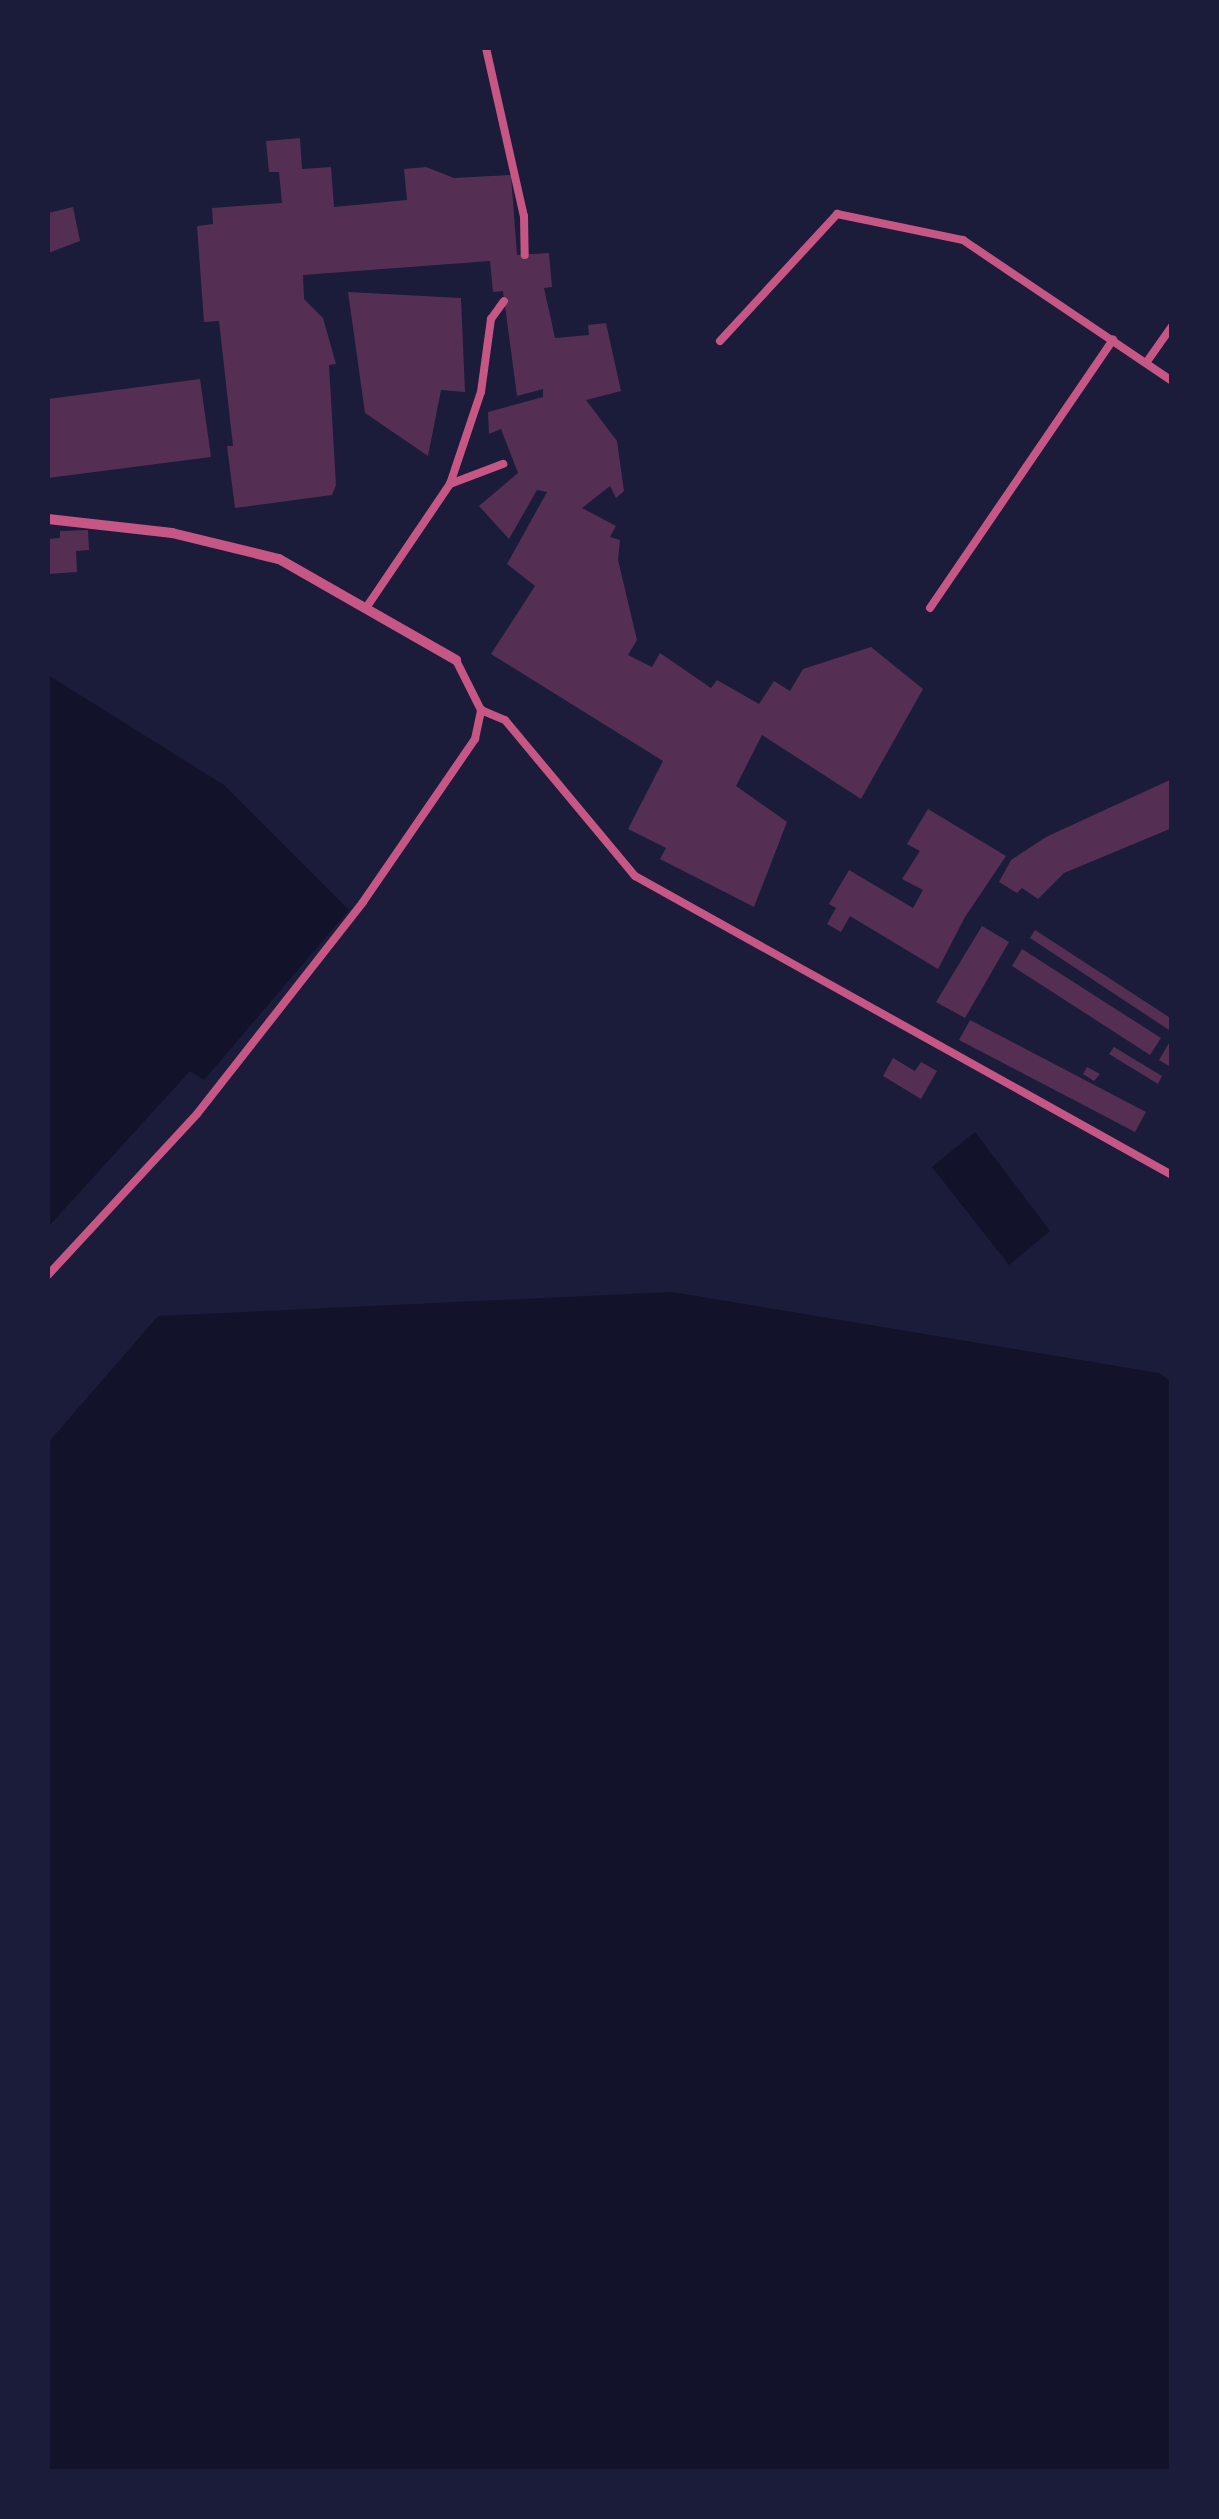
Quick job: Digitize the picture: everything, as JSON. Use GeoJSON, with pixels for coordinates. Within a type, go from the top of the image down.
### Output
{"type":"FeatureCollection","features":[{"type":"Feature","properties":{"kind":"street"},"geometry":{"type":"LineString","coordinates":[[48,519],[172,532],[279,558],[456,660]]}},
{"type":"Feature","properties":{"kind":"lane"},"geometry":{"type":"LineString","coordinates":[[486,48],[524,216],[525,255]]}},
{"type":"Feature","properties":{"kind":"lane"},"geometry":{"type":"LineString","coordinates":[[720,340],[836,214],[964,240],[1172,381]]}},
{"type":"Feature","properties":{"kind":"lane"},"geometry":{"type":"LineString","coordinates":[[366,608],[450,484],[482,392],[491,319],[504,301]]}},
{"type":"Feature","properties":{"kind":"lane"},"geometry":{"type":"LineString","coordinates":[[1146,363],[1172,326]]}},
{"type":"Feature","properties":{"kind":"lane"},"geometry":{"type":"LineString","coordinates":[[930,608],[1113,340]]}},
{"type":"Feature","properties":{"kind":"lane"},"geometry":{"type":"LineString","coordinates":[[450,484],[502,464]]}},
{"type":"Feature","properties":{"kind":"lane"},"geometry":{"type":"LineString","coordinates":[[48,1274],[196,1114],[363,902],[475,739],[481,710],[456,660]]}},
{"type":"Feature","properties":{"kind":"lane"},"geometry":{"type":"LineString","coordinates":[[481,710],[505,720],[636,876],[1172,1175]]}},
{"type":"Feature","properties":{"kind":"shaded area"},"geometry":{"type":"Polygon","coordinates":[[[48,675],[224,785],[349,910],[204,1080],[190,1071],[48,1227],[48,675]]]}},
{"type":"Feature","properties":{"kind":"shaded area"},"geometry":{"type":"Polygon","coordinates":[[[975,1132],[1050,1231],[1009,1265],[932,1167],[975,1132]]]}},
{"type":"Feature","properties":{"kind":"shaded area"},"geometry":{"type":"Polygon","coordinates":[[[672,1292],[1159,1373],[1171,1382],[1171,2471],[48,2471],[48,1443],[158,1316],[672,1292]]]}},
{"type":"Feature","properties":{"kind":"building"},"geometry":{"type":"Polygon","coordinates":[[[300,138],[302,169],[331,167],[334,207],[407,200],[404,169],[426,167],[454,178],[511,175],[517,255],[549,253],[552,287],[544,288],[555,338],[589,335],[588,325],[606,323],[621,391],[586,400],[617,441],[624,491],[616,498],[610,486],[582,508],[616,526],[610,537],[620,540],[618,560],[637,640],[628,655],[652,667],[660,653],[711,688],[717,680],[759,704],[774,681],[790,691],[803,669],[871,647],[923,689],[861,799],[762,735],[736,786],[787,822],[754,907],[660,859],[666,848],[628,829],[663,761],[491,654],[535,586],[507,564],[547,492],[537,490],[509,539],[479,506],[518,473],[501,429],[489,434],[488,412],[543,397],[543,389],[517,396],[503,291],[493,292],[490,261],[303,275],[304,299],[323,318],[336,364],[329,365],[336,485],[332,495],[235,508],[227,446],[233,446],[219,321],[204,322],[197,226],[213,224],[212,208],[282,203],[279,172],[269,172],[266,141],[300,138]]]}},
{"type":"Feature","properties":{"kind":"building"},"geometry":{"type":"Polygon","coordinates":[[[73,207],[80,241],[48,253],[48,213],[73,207]]]}},
{"type":"Feature","properties":{"kind":"building"},"geometry":{"type":"Polygon","coordinates":[[[348,292],[461,298],[465,392],[441,390],[428,456],[365,413],[348,292]]]}},
{"type":"Feature","properties":{"kind":"building"},"geometry":{"type":"Polygon","coordinates":[[[200,379],[211,457],[48,478],[48,399],[200,379]]]}},
{"type":"Feature","properties":{"kind":"building"},"geometry":{"type":"Polygon","coordinates":[[[88,530],[89,550],[76,551],[77,572],[48,574],[48,539],[60,538],[60,531],[88,530]]]}},
{"type":"Feature","properties":{"kind":"building"},"geometry":{"type":"Polygon","coordinates":[[[1172,779],[1172,828],[1064,873],[1038,899],[1022,888],[1017,893],[999,882],[1011,860],[1046,837],[1172,779]]]}},
{"type":"Feature","properties":{"kind":"building"},"geometry":{"type":"Polygon","coordinates":[[[928,809],[1006,856],[965,917],[938,969],[850,916],[841,932],[827,924],[836,908],[829,904],[849,870],[913,908],[923,890],[902,879],[920,851],[907,844],[928,809]]]}},
{"type":"Feature","properties":{"kind":"building"},"geometry":{"type":"Polygon","coordinates":[[[982,926],[1009,942],[965,1018],[936,1002],[982,926]]]}},
{"type":"Feature","properties":{"kind":"building"},"geometry":{"type":"Polygon","coordinates":[[[1035,930],[1172,1019],[1172,1032],[1030,938],[1035,930]]]}},
{"type":"Feature","properties":{"kind":"building"},"geometry":{"type":"Polygon","coordinates":[[[1022,949],[1161,1038],[1150,1055],[1012,966],[1022,949]]]}},
{"type":"Feature","properties":{"kind":"building"},"geometry":{"type":"Polygon","coordinates":[[[970,1020],[1146,1112],[1135,1132],[959,1040],[970,1020]]]}},
{"type":"Feature","properties":{"kind":"building"},"geometry":{"type":"Polygon","coordinates":[[[1169,1043],[1172,1045],[1172,1068],[1159,1060],[1169,1043]]]}},
{"type":"Feature","properties":{"kind":"building"},"geometry":{"type":"Polygon","coordinates":[[[1114,1047],[1162,1076],[1158,1084],[1109,1054],[1114,1047]]]}},
{"type":"Feature","properties":{"kind":"building"},"geometry":{"type":"Polygon","coordinates":[[[893,1058],[915,1071],[921,1062],[937,1071],[921,1099],[883,1076],[893,1058]]]}},
{"type":"Feature","properties":{"kind":"building"},"geometry":{"type":"Polygon","coordinates":[[[1087,1067],[1100,1074],[1094,1081],[1083,1074],[1087,1067]]]}}]}
